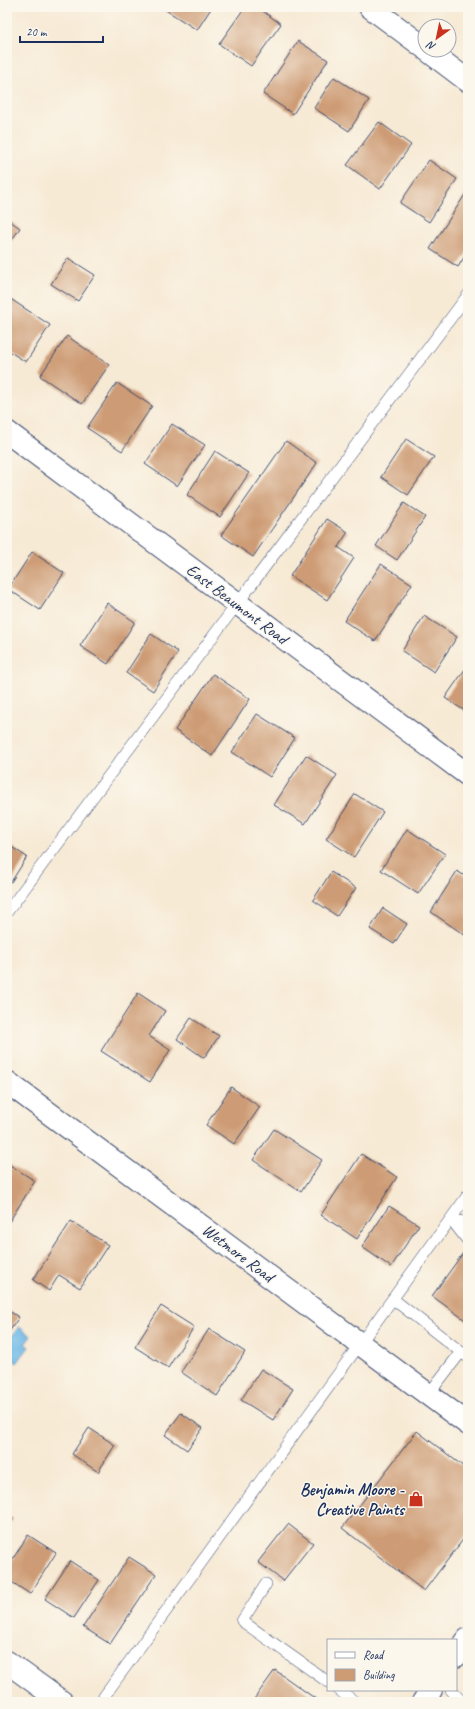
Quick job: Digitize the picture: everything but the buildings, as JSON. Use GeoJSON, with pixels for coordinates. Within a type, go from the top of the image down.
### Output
{"type":"FeatureCollection","features":[{"type":"Feature","properties":{"kind":"street"},"geometry":{"type":"LineString","coordinates":[[370,7],[417,42]]}},
{"type":"Feature","properties":{"kind":"street"},"geometry":{"type":"LineString","coordinates":[[438,58],[468,80]]}},
{"type":"Feature","properties":{"kind":"street","name":"East Beaumont Road"},"geometry":{"type":"LineString","coordinates":[[7,432],[468,775]]}},
{"type":"Feature","properties":{"kind":"street","name":"Wetmore Road"},"geometry":{"type":"LineString","coordinates":[[7,1082],[468,1424]]}},
{"type":"Feature","properties":{"kind":"street"},"geometry":{"type":"LineString","coordinates":[[457,1655],[468,1639]]}},
{"type":"Feature","properties":{"kind":"street"},"geometry":{"type":"LineString","coordinates":[[7,1662],[62,1702]]}},
{"type":"Feature","properties":{"kind":"street"},"geometry":{"type":"LineString","coordinates":[[423,1702],[431,1691]]}},
{"type":"Feature","properties":{"kind":"lane"},"geometry":{"type":"LineString","coordinates":[[7,912],[468,295]]}},
{"type":"Feature","properties":{"kind":"lane"},"geometry":{"type":"LineString","coordinates":[[100,1702],[468,1195]]}},
{"type":"Feature","properties":{"kind":"lane"},"geometry":{"type":"LineString","coordinates":[[451,1219],[468,1223]]}},
{"type":"Feature","properties":{"kind":"lane"},"geometry":{"type":"LineString","coordinates":[[451,1219],[468,1241]]}},
{"type":"Feature","properties":{"kind":"lane"},"geometry":{"type":"LineString","coordinates":[[393,1299],[464,1354],[428,1395]]}},
{"type":"Feature","properties":{"kind":"lane"},"geometry":{"type":"LineString","coordinates":[[266,1584],[242,1621],[327,1681]]}},
{"type":"Feature","properties":{"kind":"lane"},"geometry":{"type":"LineString","coordinates":[[340,1691],[355,1702]]}},
{"type":"Feature","properties":{"kind":"lane"},"geometry":{"type":"LineString","coordinates":[[452,1691],[462,1702]]}},
{"type":"Feature","properties":{"kind":"water"},"geometry":{"type":"Polygon","coordinates":[[[19,1327],[31,1336],[25,1344],[29,1347],[17,1363],[13,1360],[7,1367],[7,1343],[19,1327]]]}},
{"type":"Feature","properties":{"kind":"place","name":"Benjamin Moore - Creative Paints"},"geometry":{"type":"Point","coordinates":[416,1499]}}]}
